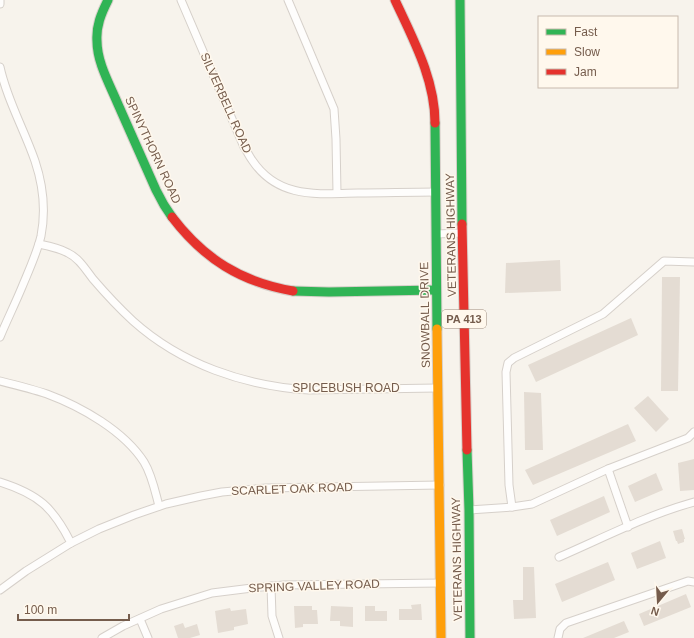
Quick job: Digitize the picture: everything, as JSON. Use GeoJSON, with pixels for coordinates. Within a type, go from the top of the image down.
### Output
{"type":"FeatureCollection","features":[{"type":"Feature","properties":{"kind":"street","name":"SPINYTHORN ROAD"},"geometry":{"type":"LineString","coordinates":[[108,0],[103,7],[96,32],[97,52],[101,63],[160,197],[179,227],[201,250],[234,272],[266,285],[281,289],[318,292],[436,290]]}},
{"type":"Feature","properties":{"kind":"street","name":"SILVERBELL ROAD"},"geometry":{"type":"LineString","coordinates":[[181,0],[244,147],[257,167],[270,179],[292,191],[314,194],[435,192]]}},
{"type":"Feature","properties":{"kind":"street"},"geometry":{"type":"LineString","coordinates":[[288,0],[334,108],[337,194]]}},
{"type":"Feature","properties":{"kind":"street","name":"SNOWBALL DRIVE"},"geometry":{"type":"LineString","coordinates":[[395,0],[421,58],[433,96],[435,120],[441,638]]}},
{"type":"Feature","properties":{"kind":"street","name":"VETERANS HIGHWAY"},"geometry":{"type":"LineString","coordinates":[[460,0],[462,233],[469,510],[470,638]]}},
{"type":"Feature","properties":{"kind":"street"},"geometry":{"type":"LineString","coordinates":[[0,67],[8,95],[32,153],[43,192],[43,219],[39,244],[0,337]]}},
{"type":"Feature","properties":{"kind":"street"},"geometry":{"type":"LineString","coordinates":[[436,234],[462,233]]}},
{"type":"Feature","properties":{"kind":"street","name":"SPICEBUSH ROAD"},"geometry":{"type":"LineString","coordinates":[[39,244],[69,253],[133,321],[155,339],[202,366],[220,373],[258,384],[308,390],[437,388]]}},
{"type":"Feature","properties":{"kind":"street"},"geometry":{"type":"LineString","coordinates":[[512,507],[509,485],[506,372],[508,363],[514,358],[603,314],[664,261],[694,262]]}},
{"type":"Feature","properties":{"kind":"street"},"geometry":{"type":"LineString","coordinates":[[0,381],[47,394],[67,402],[114,430],[135,450],[144,462],[150,473],[159,506]]}},
{"type":"Feature","properties":{"kind":"street"},"geometry":{"type":"LineString","coordinates":[[469,510],[532,504],[608,470],[688,438],[694,432]]}},
{"type":"Feature","properties":{"kind":"street"},"geometry":{"type":"LineString","coordinates":[[608,470],[628,527]]}},
{"type":"Feature","properties":{"kind":"street"},"geometry":{"type":"LineString","coordinates":[[0,482],[15,487],[38,499],[56,516],[71,543]]}},
{"type":"Feature","properties":{"kind":"street","name":"SCARLET OAK ROAD"},"geometry":{"type":"LineString","coordinates":[[0,590],[26,571],[71,543],[99,529],[159,506],[201,496],[266,488],[440,485]]}},
{"type":"Feature","properties":{"kind":"street"},"geometry":{"type":"LineString","coordinates":[[559,557],[677,507],[694,502]]}},
{"type":"Feature","properties":{"kind":"street"},"geometry":{"type":"LineString","coordinates":[[558,638],[560,629],[566,623],[688,581],[694,582]]}},
{"type":"Feature","properties":{"kind":"street","name":"SPRING VALLEY ROAD"},"geometry":{"type":"LineString","coordinates":[[102,638],[122,626],[161,608],[212,593],[271,586],[441,583]]}},
{"type":"Feature","properties":{"kind":"street"},"geometry":{"type":"LineString","coordinates":[[271,586],[272,616],[279,638]]}},
{"type":"Feature","properties":{"kind":"street"},"geometry":{"type":"LineString","coordinates":[[140,619],[148,638]]}},
{"type":"Feature","properties":{"kind":"building"},"geometry":{"type":"Polygon","coordinates":[[[560,260],[561,291],[505,293],[506,263],[560,260]]]}},
{"type":"Feature","properties":{"kind":"building"},"geometry":{"type":"Polygon","coordinates":[[[662,277],[680,277],[678,391],[661,391],[662,277]]]}},
{"type":"Feature","properties":{"kind":"building"},"geometry":{"type":"Polygon","coordinates":[[[631,318],[638,335],[536,382],[528,365],[631,318]]]}},
{"type":"Feature","properties":{"kind":"building"},"geometry":{"type":"Polygon","coordinates":[[[524,392],[541,393],[543,450],[525,450],[524,392]]]}},
{"type":"Feature","properties":{"kind":"building"},"geometry":{"type":"Polygon","coordinates":[[[648,396],[669,419],[656,432],[634,408],[648,396]]]}},
{"type":"Feature","properties":{"kind":"building"},"geometry":{"type":"Polygon","coordinates":[[[628,424],[636,441],[533,485],[525,470],[628,424]]]}},
{"type":"Feature","properties":{"kind":"building"},"geometry":{"type":"Polygon","coordinates":[[[694,459],[694,490],[680,491],[678,463],[694,459]]]}},
{"type":"Feature","properties":{"kind":"building"},"geometry":{"type":"Polygon","coordinates":[[[656,473],[663,490],[635,502],[628,486],[656,473]]]}},
{"type":"Feature","properties":{"kind":"building"},"geometry":{"type":"Polygon","coordinates":[[[604,496],[610,512],[557,536],[550,520],[604,496]]]}},
{"type":"Feature","properties":{"kind":"building"},"geometry":{"type":"Polygon","coordinates":[[[682,529],[685,539],[684,542],[678,544],[673,531],[682,529]]]}},
{"type":"Feature","properties":{"kind":"building"},"geometry":{"type":"Polygon","coordinates":[[[660,541],[666,558],[637,569],[631,553],[660,541]]]}},
{"type":"Feature","properties":{"kind":"building"},"geometry":{"type":"Polygon","coordinates":[[[608,562],[615,580],[562,602],[555,584],[608,562]]]}},
{"type":"Feature","properties":{"kind":"building"},"geometry":{"type":"Polygon","coordinates":[[[523,567],[534,567],[536,618],[514,619],[513,600],[523,600],[523,567]]]}},
{"type":"Feature","properties":{"kind":"building"},"geometry":{"type":"Polygon","coordinates":[[[686,594],[691,607],[644,626],[639,614],[686,594]]]}},
{"type":"Feature","properties":{"kind":"building"},"geometry":{"type":"Polygon","coordinates":[[[421,604],[422,620],[399,620],[399,609],[412,609],[411,605],[421,604]]]}},
{"type":"Feature","properties":{"kind":"building"},"geometry":{"type":"Polygon","coordinates":[[[294,606],[312,606],[312,610],[317,610],[318,624],[303,624],[303,627],[295,628],[294,606]]]}},
{"type":"Feature","properties":{"kind":"building"},"geometry":{"type":"Polygon","coordinates":[[[331,606],[353,607],[353,627],[340,626],[340,621],[330,621],[331,606]]]}},
{"type":"Feature","properties":{"kind":"building"},"geometry":{"type":"Polygon","coordinates":[[[365,606],[375,606],[375,611],[387,611],[387,621],[365,621],[365,606]]]}},
{"type":"Feature","properties":{"kind":"building"},"geometry":{"type":"Polygon","coordinates":[[[230,608],[231,611],[246,609],[248,624],[234,627],[234,630],[218,633],[215,611],[230,608]]]}},
{"type":"Feature","properties":{"kind":"building"},"geometry":{"type":"Polygon","coordinates":[[[624,621],[629,632],[614,638],[583,638],[624,621]]]}},
{"type":"Feature","properties":{"kind":"building"},"geometry":{"type":"Polygon","coordinates":[[[183,623],[185,628],[197,624],[200,635],[190,638],[178,638],[174,626],[183,623]]]}},
{"type":"Feature","properties":{"kind":"traffic: fast"},"geometry":{"type":"LineString","coordinates":[[108,0],[101,15],[97,30],[101,65],[156,190],[172,217]]}},
{"type":"Feature","properties":{"kind":"traffic: fast"},"geometry":{"type":"LineString","coordinates":[[460,0],[462,224]]}},
{"type":"Feature","properties":{"kind":"traffic: fast"},"geometry":{"type":"LineString","coordinates":[[435,123],[437,329]]}},
{"type":"Feature","properties":{"kind":"traffic: fast"},"geometry":{"type":"LineString","coordinates":[[293,291],[329,292],[436,290]]}},
{"type":"Feature","properties":{"kind":"traffic: fast"},"geometry":{"type":"LineString","coordinates":[[467,450],[470,638]]}},
{"type":"Feature","properties":{"kind":"traffic: slow"},"geometry":{"type":"LineString","coordinates":[[437,329],[441,638]]}},
{"type":"Feature","properties":{"kind":"traffic: jam"},"geometry":{"type":"LineString","coordinates":[[395,0],[416,44],[427,75],[434,107],[435,123]]}},
{"type":"Feature","properties":{"kind":"traffic: jam"},"geometry":{"type":"LineString","coordinates":[[172,217],[197,245],[225,266],[240,275],[257,282],[293,291]]}},
{"type":"Feature","properties":{"kind":"traffic: jam"},"geometry":{"type":"LineString","coordinates":[[462,224],[467,450]]}}]}
